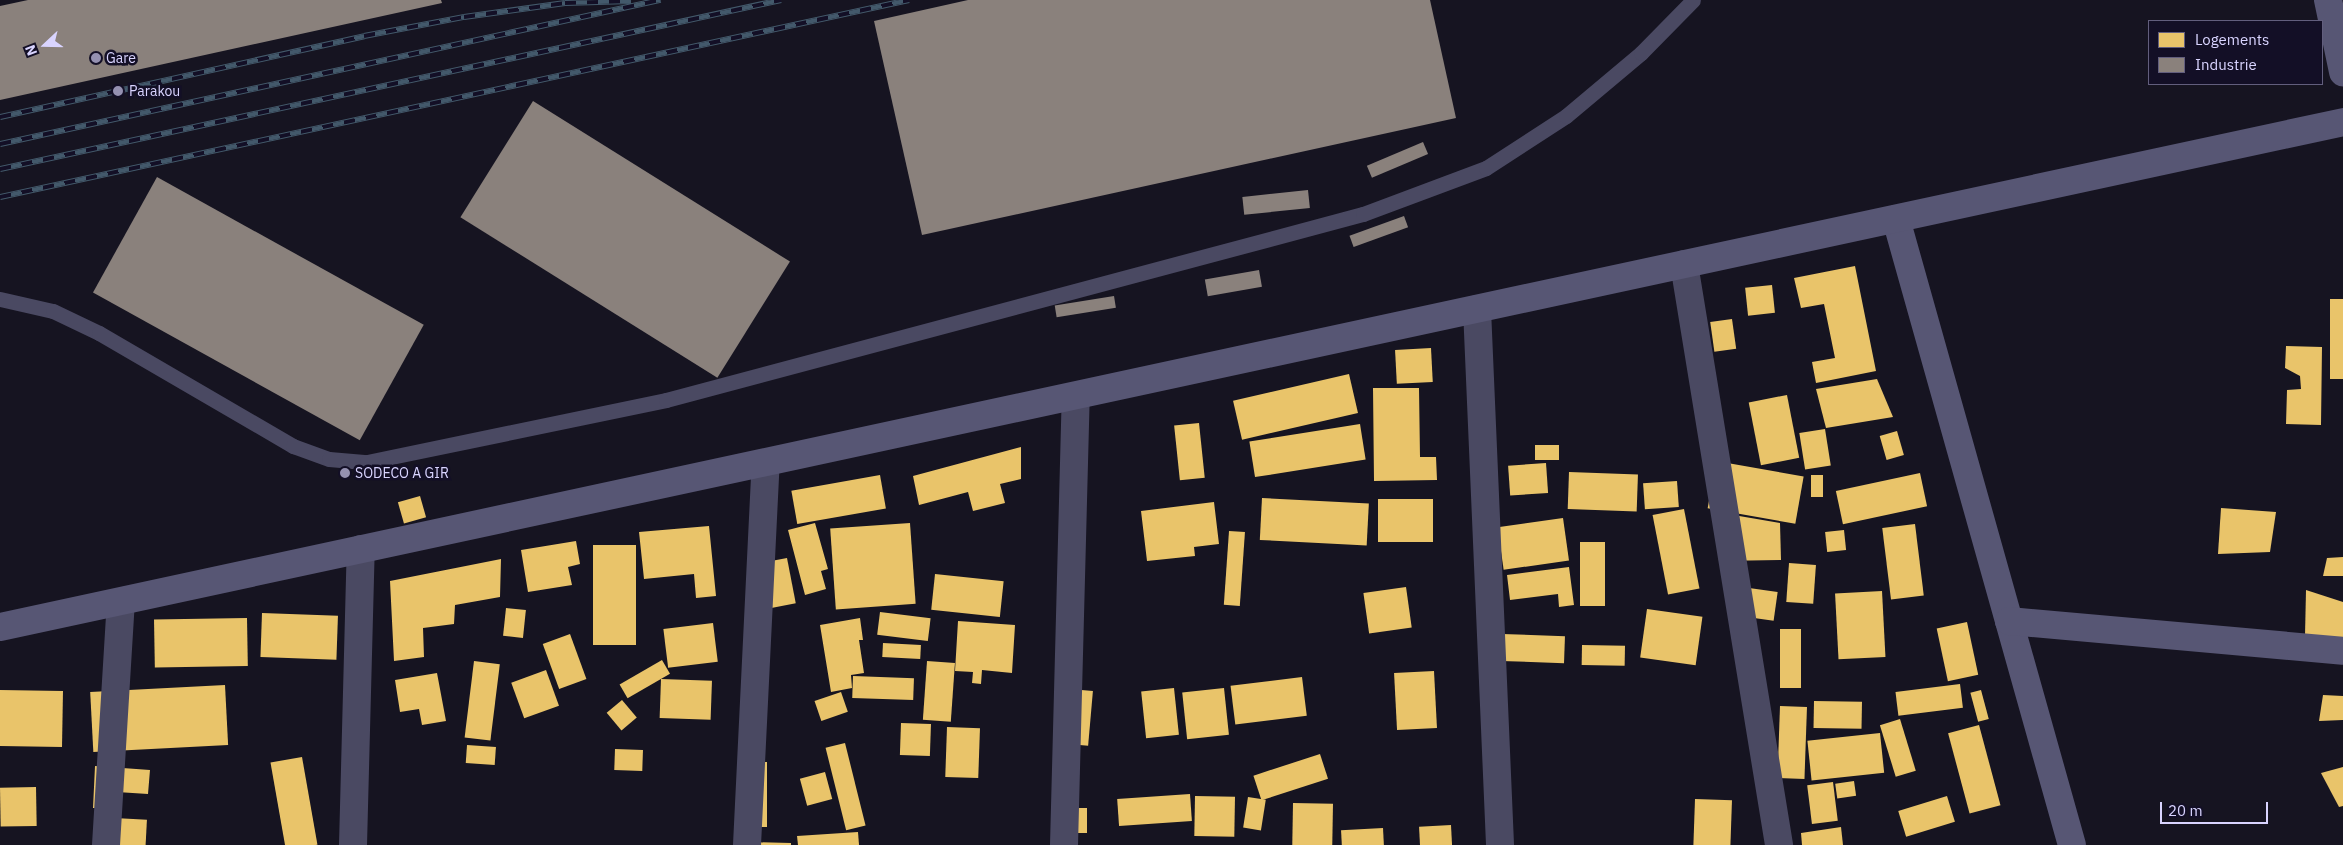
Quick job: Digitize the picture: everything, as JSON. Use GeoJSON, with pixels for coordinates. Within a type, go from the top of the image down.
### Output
{"type":"FeatureCollection","features":[{"type":"Feature","properties":{"kind":"street"},"geometry":{"type":"LineString","coordinates":[[2328,0],[2343,72]]}},
{"type":"Feature","properties":{"kind":"street"},"geometry":{"type":"LineString","coordinates":[[0,628],[2343,122]]}},
{"type":"Feature","properties":{"kind":"street"},"geometry":{"type":"LineString","coordinates":[[1896,219],[2072,845]]}},
{"type":"Feature","properties":{"kind":"street"},"geometry":{"type":"LineString","coordinates":[[1684,264],[1780,845]]}},
{"type":"Feature","properties":{"kind":"street"},"geometry":{"type":"LineString","coordinates":[[1477,309],[1500,845]]}},
{"type":"Feature","properties":{"kind":"street"},"geometry":{"type":"LineString","coordinates":[[1064,845],[1076,396]]}},
{"type":"Feature","properties":{"kind":"street"},"geometry":{"type":"LineString","coordinates":[[747,845],[766,462]]}},
{"type":"Feature","properties":{"kind":"street"},"geometry":{"type":"LineString","coordinates":[[353,845],[362,549]]}},
{"type":"Feature","properties":{"kind":"street"},"geometry":{"type":"LineString","coordinates":[[106,845],[120,602]]}},
{"type":"Feature","properties":{"kind":"street"},"geometry":{"type":"LineString","coordinates":[[2009,621],[2343,650]]}},
{"type":"Feature","properties":{"kind":"lane"},"geometry":{"type":"LineString","coordinates":[[0,299],[52,311],[99,333],[293,446],[330,459],[367,462],[666,400],[1363,214],[1486,168],[1566,116],[1641,54],[1693,0]]}},
{"type":"Feature","properties":{"kind":"building: Logements"},"geometry":{"type":"Polygon","coordinates":[[[1855,266],[1876,371],[1816,383],[1812,362],[1835,358],[1824,304],[1801,308],[1794,278],[1855,266]]]}},
{"type":"Feature","properties":{"kind":"building: Logements"},"geometry":{"type":"Polygon","coordinates":[[[1772,285],[1775,313],[1748,316],[1745,288],[1772,285]]]}},
{"type":"Feature","properties":{"kind":"building: Logements"},"geometry":{"type":"Polygon","coordinates":[[[2330,299],[2343,299],[2343,379],[2330,379],[2330,299]]]}},
{"type":"Feature","properties":{"kind":"building: Logements"},"geometry":{"type":"Polygon","coordinates":[[[1732,319],[1736,349],[1714,352],[1710,322],[1732,319]]]}},
{"type":"Feature","properties":{"kind":"building: Logements"},"geometry":{"type":"Polygon","coordinates":[[[2286,346],[2322,347],[2321,425],[2286,424],[2287,390],[2301,389],[2300,376],[2285,368],[2286,346]]]}},
{"type":"Feature","properties":{"kind":"building: Logements"},"geometry":{"type":"Polygon","coordinates":[[[1431,348],[1433,382],[1397,384],[1395,350],[1431,348]]]}},
{"type":"Feature","properties":{"kind":"building: Logements"},"geometry":{"type":"Polygon","coordinates":[[[1349,374],[1358,413],[1242,440],[1233,401],[1349,374]]]}},
{"type":"Feature","properties":{"kind":"building: Logements"},"geometry":{"type":"Polygon","coordinates":[[[1877,379],[1893,417],[1826,428],[1816,389],[1877,379]]]}},
{"type":"Feature","properties":{"kind":"building: Logements"},"geometry":{"type":"Polygon","coordinates":[[[1373,388],[1419,388],[1420,457],[1436,457],[1437,480],[1374,481],[1373,388]]]}},
{"type":"Feature","properties":{"kind":"building: Logements"},"geometry":{"type":"Polygon","coordinates":[[[1787,395],[1799,458],[1761,465],[1749,402],[1787,395]]]}},
{"type":"Feature","properties":{"kind":"building: Logements"},"geometry":{"type":"Polygon","coordinates":[[[1199,423],[1205,478],[1180,480],[1174,426],[1199,423]]]}},
{"type":"Feature","properties":{"kind":"building: Logements"},"geometry":{"type":"Polygon","coordinates":[[[1360,424],[1366,460],[1255,477],[1249,442],[1360,424]]]}},
{"type":"Feature","properties":{"kind":"building: Logements"},"geometry":{"type":"Polygon","coordinates":[[[1825,429],[1831,466],[1805,470],[1799,433],[1825,429]]]}},
{"type":"Feature","properties":{"kind":"building: Logements"},"geometry":{"type":"Polygon","coordinates":[[[1897,431],[1904,455],[1887,460],[1880,436],[1897,431]]]}},
{"type":"Feature","properties":{"kind":"building: Logements"},"geometry":{"type":"Polygon","coordinates":[[[1535,445],[1559,445],[1559,460],[1535,460],[1535,445]]]}},
{"type":"Feature","properties":{"kind":"building: Logements"},"geometry":{"type":"Polygon","coordinates":[[[1021,447],[1021,479],[1000,484],[1005,503],[973,511],[968,492],[919,505],[913,476],[1021,447]]]}},
{"type":"Feature","properties":{"kind":"building: Logements"},"geometry":{"type":"Polygon","coordinates":[[[1716,461],[1804,476],[1795,524],[1708,508],[1716,461]]]}},
{"type":"Feature","properties":{"kind":"building: Logements"},"geometry":{"type":"Polygon","coordinates":[[[1546,463],[1548,493],[1510,496],[1508,466],[1546,463]]]}},
{"type":"Feature","properties":{"kind":"building: Logements"},"geometry":{"type":"Polygon","coordinates":[[[1569,472],[1638,474],[1637,511],[1568,509],[1569,472]]]}},
{"type":"Feature","properties":{"kind":"building: Logements"},"geometry":{"type":"Polygon","coordinates":[[[1920,473],[1927,506],[1843,524],[1836,491],[1920,473]]]}},
{"type":"Feature","properties":{"kind":"building: Logements"},"geometry":{"type":"Polygon","coordinates":[[[880,475],[886,508],[797,524],[791,491],[880,475]]]}},
{"type":"Feature","properties":{"kind":"building: Logements"},"geometry":{"type":"Polygon","coordinates":[[[1811,475],[1823,475],[1823,497],[1811,497],[1811,475]]]}},
{"type":"Feature","properties":{"kind":"building: Logements"},"geometry":{"type":"Polygon","coordinates":[[[1677,481],[1679,507],[1645,509],[1643,483],[1677,481]]]}},
{"type":"Feature","properties":{"kind":"building: Logements"},"geometry":{"type":"Polygon","coordinates":[[[420,496],[426,517],[404,523],[398,502],[420,496]]]}},
{"type":"Feature","properties":{"kind":"building: Logements"},"geometry":{"type":"Polygon","coordinates":[[[1262,498],[1369,504],[1367,546],[1260,540],[1262,498]]]}},
{"type":"Feature","properties":{"kind":"building: Logements"},"geometry":{"type":"Polygon","coordinates":[[[1378,499],[1433,499],[1433,542],[1378,542],[1378,499]]]}},
{"type":"Feature","properties":{"kind":"building: Logements"},"geometry":{"type":"Polygon","coordinates":[[[1214,502],[1219,544],[1194,547],[1195,556],[1147,561],[1141,511],[1214,502]]]}},
{"type":"Feature","properties":{"kind":"building: Logements"},"geometry":{"type":"Polygon","coordinates":[[[2221,508],[2276,512],[2270,552],[2218,554],[2221,508]]]}},
{"type":"Feature","properties":{"kind":"building: Logements"},"geometry":{"type":"Polygon","coordinates":[[[1684,509],[1699,589],[1668,595],[1653,515],[1684,509]]]}},
{"type":"Feature","properties":{"kind":"building: Logements"},"geometry":{"type":"Polygon","coordinates":[[[1716,512],[1780,523],[1781,560],[1719,561],[1716,512]]]}},
{"type":"Feature","properties":{"kind":"building: Logements"},"geometry":{"type":"Polygon","coordinates":[[[1563,518],[1569,561],[1504,570],[1498,527],[1563,518]]]}},
{"type":"Feature","properties":{"kind":"building: Logements"},"geometry":{"type":"Polygon","coordinates":[[[815,523],[828,569],[821,571],[826,589],[805,595],[788,530],[815,523]]]}},
{"type":"Feature","properties":{"kind":"building: Logements"},"geometry":{"type":"Polygon","coordinates":[[[910,523],[916,604],[836,609],[830,529],[910,523]]]}},
{"type":"Feature","properties":{"kind":"building: Logements"},"geometry":{"type":"Polygon","coordinates":[[[1915,524],[1924,595],[1891,599],[1882,528],[1915,524]]]}},
{"type":"Feature","properties":{"kind":"building: Logements"},"geometry":{"type":"Polygon","coordinates":[[[709,526],[716,596],[696,598],[694,574],[644,579],[639,532],[709,526]]]}},
{"type":"Feature","properties":{"kind":"building: Logements"},"geometry":{"type":"Polygon","coordinates":[[[1844,530],[1846,550],[1827,552],[1825,532],[1844,530]]]}},
{"type":"Feature","properties":{"kind":"building: Logements"},"geometry":{"type":"Polygon","coordinates":[[[1229,531],[1245,532],[1240,606],[1224,605],[1229,531]]]}},
{"type":"Feature","properties":{"kind":"building: Logements"},"geometry":{"type":"Polygon","coordinates":[[[576,541],[580,564],[568,567],[572,585],[528,592],[521,550],[576,541]]]}},
{"type":"Feature","properties":{"kind":"building: Logements"},"geometry":{"type":"Polygon","coordinates":[[[1580,542],[1605,542],[1605,606],[1580,606],[1580,542]]]}},
{"type":"Feature","properties":{"kind":"building: Logements"},"geometry":{"type":"Polygon","coordinates":[[[593,545],[636,545],[636,645],[593,645],[593,545]]]}},
{"type":"Feature","properties":{"kind":"building: Logements"},"geometry":{"type":"Polygon","coordinates":[[[2343,557],[2343,576],[2323,576],[2327,558],[2343,557]]]}},
{"type":"Feature","properties":{"kind":"building: Logements"},"geometry":{"type":"Polygon","coordinates":[[[787,558],[796,603],[762,610],[754,564],[787,558]]]}},
{"type":"Feature","properties":{"kind":"building: Logements"},"geometry":{"type":"Polygon","coordinates":[[[501,559],[500,597],[455,605],[454,624],[423,628],[424,657],[394,661],[390,581],[501,559]]]}},
{"type":"Feature","properties":{"kind":"building: Logements"},"geometry":{"type":"Polygon","coordinates":[[[1789,563],[1816,565],[1813,604],[1786,602],[1789,563]]]}},
{"type":"Feature","properties":{"kind":"building: Logements"},"geometry":{"type":"Polygon","coordinates":[[[1569,567],[1574,605],[1559,607],[1558,594],[1510,600],[1507,575],[1569,567]]]}},
{"type":"Feature","properties":{"kind":"building: Logements"},"geometry":{"type":"Polygon","coordinates":[[[935,574],[1004,581],[1000,617],[931,610],[935,574]]]}},
{"type":"Feature","properties":{"kind":"building: Logements"},"geometry":{"type":"Polygon","coordinates":[[[1406,587],[1412,628],[1369,634],[1363,593],[1406,587]]]}},
{"type":"Feature","properties":{"kind":"building: Logements"},"geometry":{"type":"Polygon","coordinates":[[[1742,587],[1778,592],[1774,621],[1738,616],[1742,587]]]}},
{"type":"Feature","properties":{"kind":"building: Logements"},"geometry":{"type":"Polygon","coordinates":[[[2306,590],[2343,602],[2343,640],[2305,636],[2306,590]]]}},
{"type":"Feature","properties":{"kind":"building: Logements"},"geometry":{"type":"Polygon","coordinates":[[[1882,591],[1885,657],[1839,659],[1835,593],[1882,591]]]}},
{"type":"Feature","properties":{"kind":"building: Logements"},"geometry":{"type":"Polygon","coordinates":[[[506,608],[526,610],[523,638],[503,636],[506,608]]]}},
{"type":"Feature","properties":{"kind":"building: Logements"},"geometry":{"type":"Polygon","coordinates":[[[1647,609],[1702,617],[1696,665],[1640,658],[1647,609]]]}},
{"type":"Feature","properties":{"kind":"building: Logements"},"geometry":{"type":"Polygon","coordinates":[[[880,612],[931,618],[928,641],[877,635],[880,612]]]}},
{"type":"Feature","properties":{"kind":"building: Logements"},"geometry":{"type":"Polygon","coordinates":[[[262,613],[338,616],[336,660],[260,657],[262,613]]]}},
{"type":"Feature","properties":{"kind":"building: Logements"},"geometry":{"type":"Polygon","coordinates":[[[247,618],[248,666],[155,668],[154,620],[247,618]]]}},
{"type":"Feature","properties":{"kind":"building: Logements"},"geometry":{"type":"Polygon","coordinates":[[[860,618],[863,640],[859,640],[864,673],[851,675],[852,688],[831,692],[820,625],[860,618]]]}},
{"type":"Feature","properties":{"kind":"building: Logements"},"geometry":{"type":"Polygon","coordinates":[[[958,621],[1015,625],[1012,673],[982,670],[981,684],[972,683],[973,672],[955,671],[958,621]]]}},
{"type":"Feature","properties":{"kind":"building: Logements"},"geometry":{"type":"Polygon","coordinates":[[[1967,622],[1978,675],[1948,681],[1937,628],[1967,622]]]}},
{"type":"Feature","properties":{"kind":"building: Logements"},"geometry":{"type":"Polygon","coordinates":[[[713,623],[718,662],[668,668],[663,629],[713,623]]]}},
{"type":"Feature","properties":{"kind":"building: Logements"},"geometry":{"type":"Polygon","coordinates":[[[1780,629],[1801,629],[1801,688],[1780,688],[1780,629]]]}},
{"type":"Feature","properties":{"kind":"building: Logements"},"geometry":{"type":"Polygon","coordinates":[[[570,634],[586,679],[559,689],[543,644],[570,634]]]}},
{"type":"Feature","properties":{"kind":"building: Logements"},"geometry":{"type":"Polygon","coordinates":[[[1502,634],[1565,636],[1564,663],[1501,661],[1502,634]]]}},
{"type":"Feature","properties":{"kind":"building: Logements"},"geometry":{"type":"Polygon","coordinates":[[[883,643],[921,645],[920,659],[882,657],[883,643]]]}},
{"type":"Feature","properties":{"kind":"building: Logements"},"geometry":{"type":"Polygon","coordinates":[[[1582,645],[1625,646],[1625,666],[1582,665],[1582,645]]]}},
{"type":"Feature","properties":{"kind":"building: Logements"},"geometry":{"type":"Polygon","coordinates":[[[662,660],[670,674],[628,698],[620,684],[662,660]]]}},
{"type":"Feature","properties":{"kind":"building: Logements"},"geometry":{"type":"Polygon","coordinates":[[[474,661],[500,664],[490,741],[465,737],[474,661]]]}},
{"type":"Feature","properties":{"kind":"building: Logements"},"geometry":{"type":"Polygon","coordinates":[[[927,661],[955,663],[951,722],[923,720],[927,661]]]}},
{"type":"Feature","properties":{"kind":"building: Logements"},"geometry":{"type":"Polygon","coordinates":[[[546,670],[559,706],[524,718],[511,683],[546,670]]]}},
{"type":"Feature","properties":{"kind":"building: Logements"},"geometry":{"type":"Polygon","coordinates":[[[1434,671],[1437,728],[1397,730],[1394,673],[1434,671]]]}},
{"type":"Feature","properties":{"kind":"building: Logements"},"geometry":{"type":"Polygon","coordinates":[[[437,673],[446,721],[422,725],[419,709],[400,712],[395,680],[437,673]]]}},
{"type":"Feature","properties":{"kind":"building: Logements"},"geometry":{"type":"Polygon","coordinates":[[[853,676],[914,678],[913,700],[852,698],[853,676]]]}},
{"type":"Feature","properties":{"kind":"building: Logements"},"geometry":{"type":"Polygon","coordinates":[[[1302,677],[1307,716],[1235,724],[1231,686],[1302,677]]]}},
{"type":"Feature","properties":{"kind":"building: Logements"},"geometry":{"type":"Polygon","coordinates":[[[661,679],[712,681],[711,720],[660,718],[661,679]]]}},
{"type":"Feature","properties":{"kind":"building: Logements"},"geometry":{"type":"Polygon","coordinates":[[[1960,684],[1963,708],[1898,716],[1895,692],[1960,684]]]}},
{"type":"Feature","properties":{"kind":"building: Logements"},"geometry":{"type":"Polygon","coordinates":[[[225,685],[228,745],[93,752],[90,692],[225,685]]]}},
{"type":"Feature","properties":{"kind":"building: Logements"},"geometry":{"type":"Polygon","coordinates":[[[1174,688],[1179,735],[1146,738],[1141,691],[1174,688]]]}},
{"type":"Feature","properties":{"kind":"building: Logements"},"geometry":{"type":"Polygon","coordinates":[[[1224,688],[1229,735],[1187,739],[1182,692],[1224,688]]]}},
{"type":"Feature","properties":{"kind":"building: Logements"},"geometry":{"type":"Polygon","coordinates":[[[1070,689],[1093,691],[1088,746],[1065,744],[1070,689]]]}},
{"type":"Feature","properties":{"kind":"building: Logements"},"geometry":{"type":"Polygon","coordinates":[[[0,690],[63,691],[62,747],[0,746],[0,690]]]}},
{"type":"Feature","properties":{"kind":"building: Logements"},"geometry":{"type":"Polygon","coordinates":[[[1981,690],[1989,719],[1978,722],[1970,693],[1981,690]]]}},
{"type":"Feature","properties":{"kind":"building: Logements"},"geometry":{"type":"Polygon","coordinates":[[[841,692],[848,712],[821,721],[815,701],[841,692]]]}},
{"type":"Feature","properties":{"kind":"building: Logements"},"geometry":{"type":"Polygon","coordinates":[[[2323,695],[2343,696],[2343,720],[2319,721],[2323,695]]]}},
{"type":"Feature","properties":{"kind":"building: Logements"},"geometry":{"type":"Polygon","coordinates":[[[622,700],[637,718],[621,730],[607,713],[622,700]]]}},
{"type":"Feature","properties":{"kind":"building: Logements"},"geometry":{"type":"Polygon","coordinates":[[[1814,701],[1862,702],[1862,729],[1814,728],[1814,701]]]}},
{"type":"Feature","properties":{"kind":"building: Logements"},"geometry":{"type":"Polygon","coordinates":[[[1780,706],[1807,707],[1804,779],[1777,778],[1780,706]]]}},
{"type":"Feature","properties":{"kind":"building: Logements"},"geometry":{"type":"Polygon","coordinates":[[[1900,719],[1916,771],[1896,777],[1880,725],[1900,719]]]}},
{"type":"Feature","properties":{"kind":"building: Logements"},"geometry":{"type":"Polygon","coordinates":[[[901,723],[931,724],[930,756],[900,755],[901,723]]]}},
{"type":"Feature","properties":{"kind":"building: Logements"},"geometry":{"type":"Polygon","coordinates":[[[1979,725],[2000,805],[1970,813],[1948,733],[1979,725]]]}},
{"type":"Feature","properties":{"kind":"building: Logements"},"geometry":{"type":"Polygon","coordinates":[[[947,727],[980,728],[978,778],[945,777],[947,727]]]}},
{"type":"Feature","properties":{"kind":"building: Logements"},"geometry":{"type":"Polygon","coordinates":[[[1880,733],[1884,773],[1812,780],[1807,741],[1880,733]]]}},
{"type":"Feature","properties":{"kind":"building: Logements"},"geometry":{"type":"Polygon","coordinates":[[[845,743],[866,825],[846,830],[826,748],[845,743]]]}},
{"type":"Feature","properties":{"kind":"building: Logements"},"geometry":{"type":"Polygon","coordinates":[[[467,745],[496,747],[495,765],[466,763],[467,745]]]}},
{"type":"Feature","properties":{"kind":"building: Logements"},"geometry":{"type":"Polygon","coordinates":[[[615,749],[643,750],[642,771],[614,770],[615,749]]]}},
{"type":"Feature","properties":{"kind":"building: Logements"},"geometry":{"type":"Polygon","coordinates":[[[1320,754],[1328,779],[1261,800],[1253,776],[1320,754]]]}},
{"type":"Feature","properties":{"kind":"building: Logements"},"geometry":{"type":"Polygon","coordinates":[[[302,757],[317,845],[285,845],[270,763],[302,757]]]}},
{"type":"Feature","properties":{"kind":"building: Logements"},"geometry":{"type":"Polygon","coordinates":[[[745,762],[767,762],[767,827],[745,827],[745,762]]]}},
{"type":"Feature","properties":{"kind":"building: Logements"},"geometry":{"type":"Polygon","coordinates":[[[95,766],[150,770],[148,794],[117,792],[116,809],[93,808],[95,766]]]}},
{"type":"Feature","properties":{"kind":"building: Logements"},"geometry":{"type":"Polygon","coordinates":[[[2343,767],[2343,806],[2339,807],[2321,773],[2343,767]]]}},
{"type":"Feature","properties":{"kind":"building: Logements"},"geometry":{"type":"Polygon","coordinates":[[[825,772],[832,799],[807,806],[800,779],[825,772]]]}},
{"type":"Feature","properties":{"kind":"building: Logements"},"geometry":{"type":"Polygon","coordinates":[[[1854,781],[1856,796],[1837,798],[1835,784],[1854,781]]]}},
{"type":"Feature","properties":{"kind":"building: Logements"},"geometry":{"type":"Polygon","coordinates":[[[1833,782],[1838,821],[1812,824],[1807,785],[1833,782]]]}},
{"type":"Feature","properties":{"kind":"building: Logements"},"geometry":{"type":"Polygon","coordinates":[[[36,787],[37,826],[1,827],[0,788],[36,787]]]}},
{"type":"Feature","properties":{"kind":"building: Logements"},"geometry":{"type":"Polygon","coordinates":[[[1190,794],[1192,821],[1119,826],[1117,799],[1190,794]]]}},
{"type":"Feature","properties":{"kind":"building: Logements"},"geometry":{"type":"Polygon","coordinates":[[[1195,796],[1235,797],[1234,837],[1194,836],[1195,796]]]}},
{"type":"Feature","properties":{"kind":"building: Logements"},"geometry":{"type":"Polygon","coordinates":[[[1947,796],[1955,822],[1906,837],[1898,811],[1947,796]]]}},
{"type":"Feature","properties":{"kind":"building: Logements"},"geometry":{"type":"Polygon","coordinates":[[[1248,797],[1266,800],[1261,830],[1243,828],[1248,797]]]}},
{"type":"Feature","properties":{"kind":"building: Logements"},"geometry":{"type":"Polygon","coordinates":[[[1695,799],[1732,800],[1730,845],[1693,845],[1695,799]]]}},
{"type":"Feature","properties":{"kind":"building: Logements"},"geometry":{"type":"Polygon","coordinates":[[[1293,803],[1333,804],[1332,845],[1292,845],[1293,803]]]}},
{"type":"Feature","properties":{"kind":"building: Logements"},"geometry":{"type":"Polygon","coordinates":[[[1057,808],[1087,808],[1087,833],[1057,833],[1057,808]]]}},
{"type":"Feature","properties":{"kind":"building: Logements"},"geometry":{"type":"Polygon","coordinates":[[[96,817],[147,820],[146,845],[95,845],[96,817]]]}},
{"type":"Feature","properties":{"kind":"building: Logements"},"geometry":{"type":"Polygon","coordinates":[[[1451,825],[1452,845],[1420,845],[1419,827],[1451,825]]]}},
{"type":"Feature","properties":{"kind":"building: Logements"},"geometry":{"type":"Polygon","coordinates":[[[1841,827],[1843,845],[1802,845],[1801,833],[1841,827]]]}},
{"type":"Feature","properties":{"kind":"building: Logements"},"geometry":{"type":"Polygon","coordinates":[[[1383,828],[1384,845],[1342,845],[1341,830],[1383,828]]]}},
{"type":"Feature","properties":{"kind":"building: Logements"},"geometry":{"type":"Polygon","coordinates":[[[858,832],[859,845],[798,845],[797,836],[858,832]]]}},
{"type":"Feature","properties":{"kind":"building: Logements"},"geometry":{"type":"Polygon","coordinates":[[[745,842],[791,843],[791,845],[745,845],[745,842]]]}},
{"type":"Feature","properties":{"kind":"building: Industrie","name":"Gare"},"geometry":{"type":"Polygon","coordinates":[[[28,0],[441,0],[442,3],[0,100],[0,6],[28,0]]]}},
{"type":"Feature","properties":{"kind":"building: Industrie"},"geometry":{"type":"Polygon","coordinates":[[[968,0],[1430,0],[1456,118],[922,235],[874,21],[968,0]]]}},
{"type":"Feature","properties":{"kind":"building: Industrie"},"geometry":{"type":"Polygon","coordinates":[[[533,101],[790,262],[717,378],[460,217],[533,101]]]}},
{"type":"Feature","properties":{"kind":"building: Industrie"},"geometry":{"type":"Polygon","coordinates":[[[1423,142],[1428,154],[1372,178],[1367,166],[1423,142]]]}},
{"type":"Feature","properties":{"kind":"building: Industrie"},"geometry":{"type":"Polygon","coordinates":[[[157,177],[424,325],[360,440],[93,292],[157,177]]]}},
{"type":"Feature","properties":{"kind":"building: Industrie"},"geometry":{"type":"Polygon","coordinates":[[[1308,190],[1310,208],[1244,215],[1242,197],[1308,190]]]}},
{"type":"Feature","properties":{"kind":"building: Industrie"},"geometry":{"type":"Polygon","coordinates":[[[1404,216],[1408,227],[1354,247],[1349,236],[1404,216]]]}},
{"type":"Feature","properties":{"kind":"building: Industrie"},"geometry":{"type":"Polygon","coordinates":[[[1259,270],[1262,287],[1208,296],[1205,280],[1259,270]]]}},
{"type":"Feature","properties":{"kind":"building: Industrie"},"geometry":{"type":"Polygon","coordinates":[[[1114,296],[1116,308],[1057,317],[1055,305],[1114,296]]]}},
{"type":"Feature","properties":{"kind":"railway"},"geometry":{"type":"LineString","coordinates":[[0,144],[660,0]]}},
{"type":"Feature","properties":{"kind":"railway"},"geometry":{"type":"LineString","coordinates":[[0,169],[781,0]]}},
{"type":"Feature","properties":{"kind":"railway"},"geometry":{"type":"LineString","coordinates":[[0,197],[909,0]]}},
{"type":"Feature","properties":{"kind":"railway"},"geometry":{"type":"LineString","coordinates":[[0,117],[364,36],[464,17],[565,3],[631,1]]}},
{"type":"Feature","properties":{"kind":"place","name":"Gare"},"geometry":{"type":"Point","coordinates":[96,58]}},
{"type":"Feature","properties":{"kind":"place","name":"Parakou"},"geometry":{"type":"Point","coordinates":[118,91]}},
{"type":"Feature","properties":{"kind":"place","name":"SODECO A GIR"},"geometry":{"type":"Point","coordinates":[345,473]}}]}
